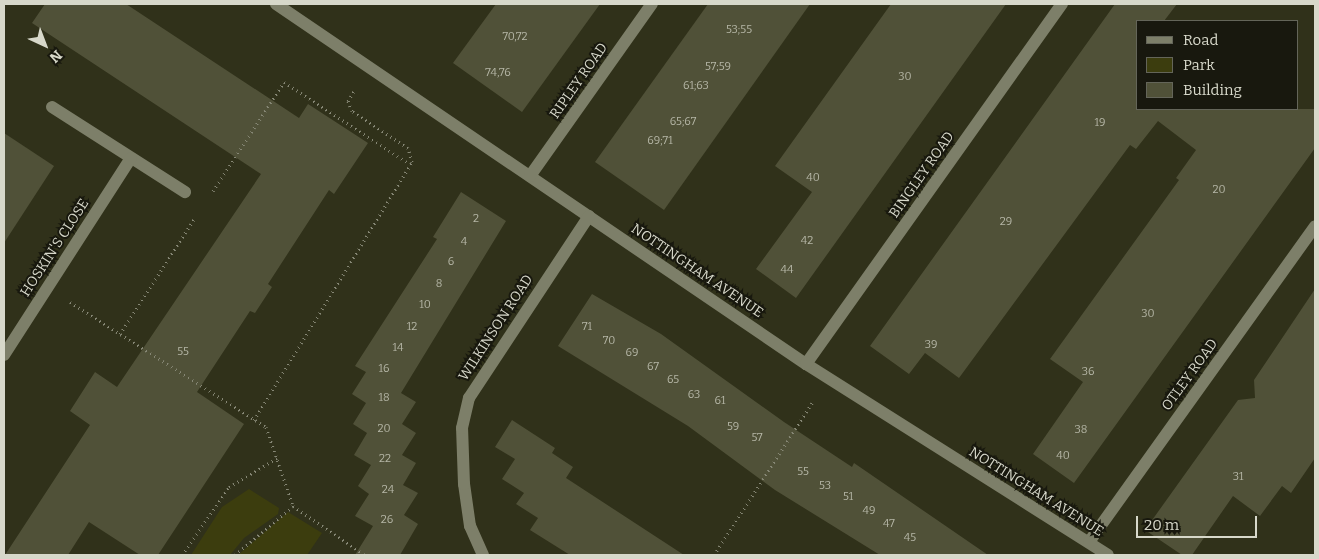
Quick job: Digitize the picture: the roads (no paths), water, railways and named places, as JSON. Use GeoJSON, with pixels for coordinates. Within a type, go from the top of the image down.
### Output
{"type":"FeatureCollection","features":[{"type":"Feature","properties":{"kind":"street","name":"NOTTINGHAM AVENUE"},"geometry":{"type":"LineString","coordinates":[[276,4],[806,364],[1108,555]]}},
{"type":"Feature","properties":{"kind":"street","name":"RIPLEY ROAD"},"geometry":{"type":"LineString","coordinates":[[530,176],[652,4]]}},
{"type":"Feature","properties":{"kind":"street","name":"BINGLEY ROAD"},"geometry":{"type":"LineString","coordinates":[[806,364],[1062,4]]}},
{"type":"Feature","properties":{"kind":"street"},"geometry":{"type":"LineString","coordinates":[[52,107],[185,192]]}},
{"type":"Feature","properties":{"kind":"street","name":"HOSKIN'S CLOSE"},"geometry":{"type":"LineString","coordinates":[[4,355],[131,158]]}},
{"type":"Feature","properties":{"kind":"street","name":"WILKINSON ROAD"},"geometry":{"type":"LineString","coordinates":[[483,555],[470,526],[464,484],[462,428],[469,398],[589,216]]}},
{"type":"Feature","properties":{"kind":"street","name":"OTLEY ROAD"},"geometry":{"type":"LineString","coordinates":[[1089,542],[1315,226]]}}]}
